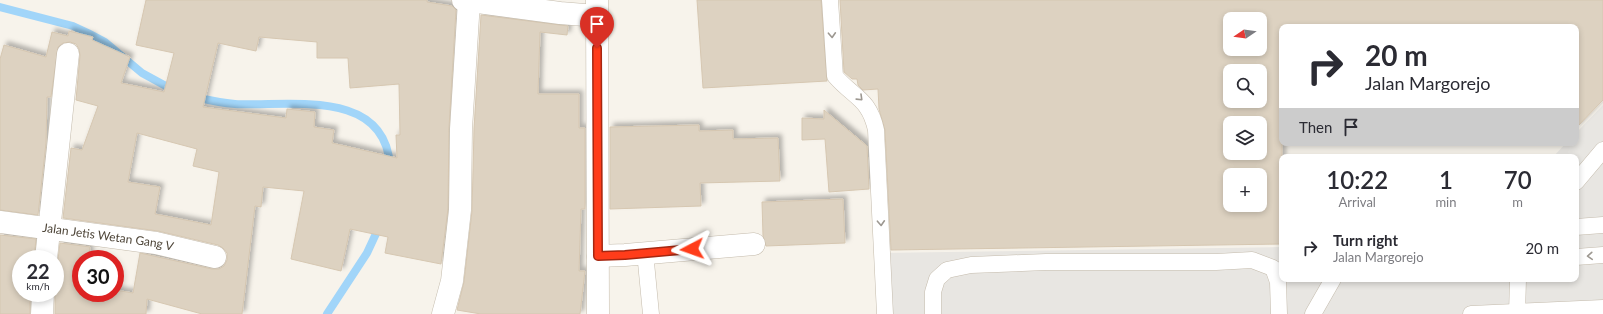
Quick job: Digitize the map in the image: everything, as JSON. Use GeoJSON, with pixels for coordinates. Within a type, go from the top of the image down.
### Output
{"type":"FeatureCollection","features":[{"type":"Feature","properties":{"kind":"street"},"geometry":{"type":"LineString","coordinates":[[443,314],[452,281],[460,210],[461,129],[466,0],[560,13],[597,8],[598,314]]}},
{"type":"Feature","properties":{"kind":"street"},"geometry":{"type":"LineString","coordinates":[[47,250],[68,54]]}},
{"type":"Feature","properties":{"kind":"street","name":"Jalan Jetis Wetan Gang V"},"geometry":{"type":"LineString","coordinates":[[0,222],[48,227],[156,243],[216,257]]}},
{"type":"Feature","properties":{"kind":"street"},"geometry":{"type":"LineString","coordinates":[[598,256],[754,244]]}},
{"type":"Feature","properties":{"kind":"street"},"geometry":{"type":"LineString","coordinates":[[42,314],[43,302]]}},
{"type":"Feature","properties":{"kind":"lane"},"geometry":{"type":"LineString","coordinates":[[830,0],[835,76],[861,98],[874,119],[876,130],[885,314]]}},
{"type":"Feature","properties":{"kind":"lane"},"geometry":{"type":"LineString","coordinates":[[1579,178],[1603,150]]}},
{"type":"Feature","properties":{"kind":"lane"},"geometry":{"type":"LineString","coordinates":[[1579,227],[1603,225]]}},
{"type":"Feature","properties":{"kind":"lane"},"geometry":{"type":"LineString","coordinates":[[645,252],[651,314]]}},
{"type":"Feature","properties":{"kind":"lane"},"geometry":{"type":"LineString","coordinates":[[1579,257],[1603,255]]}},
{"type":"Feature","properties":{"kind":"lane"},"geometry":{"type":"LineString","coordinates":[[933,314],[933,292],[937,279],[947,270],[971,265],[1046,262],[1216,262],[1252,260],[1273,268],[1278,282],[1279,314]]}},
{"type":"Feature","properties":{"kind":"lane"},"geometry":{"type":"LineString","coordinates":[[1313,314],[1331,282]]}},
{"type":"Feature","properties":{"kind":"lane"},"geometry":{"type":"LineString","coordinates":[[1517,313],[1518,282]]}},
{"type":"Feature","properties":{"kind":"lane"},"geometry":{"type":"LineString","coordinates":[[1471,314],[1603,308]]}},
{"type":"Feature","properties":{"kind":"shaded area"},"geometry":{"type":"Polygon","coordinates":[[[1603,105],[1603,314],[877,314],[876,253],[1279,247],[1279,282],[1579,282],[1579,154],[1556,154],[1563,146],[1579,146],[1579,130],[1603,105]]]}},
{"type":"Feature","properties":{"kind":"building"},"geometry":{"type":"Polygon","coordinates":[[[146,0],[427,0],[427,2],[452,6],[456,10],[449,128],[448,209],[441,264],[385,253],[388,237],[350,229],[341,271],[291,259],[304,191],[263,187],[261,207],[255,206],[242,314],[202,314],[147,299],[146,314],[55,314],[55,302],[64,302],[64,250],[59,250],[60,243],[90,247],[90,250],[72,250],[72,302],[124,302],[124,292],[133,293],[140,253],[212,269],[219,269],[224,266],[227,260],[227,253],[218,245],[158,231],[63,218],[71,148],[82,150],[98,106],[76,100],[80,55],[76,44],[70,42],[63,43],[58,47],[51,97],[47,97],[46,143],[38,215],[0,210],[0,59],[4,45],[46,57],[52,32],[68,36],[69,31],[93,37],[92,40],[130,57],[121,83],[164,92],[174,53],[136,45],[146,0]],[[259,37],[256,51],[218,43],[203,107],[286,118],[287,109],[315,112],[314,127],[334,130],[332,143],[397,158],[396,135],[400,135],[399,84],[350,88],[348,58],[317,58],[317,42],[259,37]],[[137,133],[128,182],[160,187],[155,214],[211,225],[219,172],[193,166],[197,149],[137,133]]]}},
{"type":"Feature","properties":{"kind":"building"},"geometry":{"type":"Polygon","coordinates":[[[697,0],[821,0],[827,81],[703,88],[697,0]]]}},
{"type":"Feature","properties":{"kind":"building"},"geometry":{"type":"Polygon","coordinates":[[[840,0],[1603,0],[1603,100],[1579,125],[1579,24],[1279,24],[1279,146],[1282,146],[1282,154],[1279,154],[1279,244],[891,250],[885,130],[879,109],[878,89],[863,90],[858,85],[857,79],[852,79],[844,72],[840,0]]]}},
{"type":"Feature","properties":{"kind":"building"},"geometry":{"type":"Polygon","coordinates":[[[481,15],[568,26],[567,35],[540,32],[538,94],[579,94],[579,128],[585,128],[585,209],[581,209],[579,271],[585,271],[580,314],[481,314],[457,310],[464,282],[472,211],[474,129],[481,15]]]}},
{"type":"Feature","properties":{"kind":"building"},"geometry":{"type":"Polygon","coordinates":[[[824,110],[867,146],[869,189],[829,192],[825,139],[802,140],[802,118],[824,119],[824,110]]]}},
{"type":"Feature","properties":{"kind":"building"},"geometry":{"type":"Polygon","coordinates":[[[699,125],[699,131],[733,130],[733,139],[778,138],[780,181],[700,183],[701,206],[610,209],[610,127],[699,125]]]}},
{"type":"Feature","properties":{"kind":"building"},"geometry":{"type":"Polygon","coordinates":[[[843,199],[845,243],[766,246],[763,236],[762,202],[843,199]]]}},
{"type":"Feature","properties":{"kind":"building"},"geometry":{"type":"Polygon","coordinates":[[[0,235],[36,239],[35,250],[12,250],[12,302],[30,302],[30,314],[0,314],[0,235]]]}},
{"type":"Feature","properties":{"kind":"waterway"},"geometry":{"type":"LineString","coordinates":[[0,7],[73,26],[88,33],[105,42],[142,73],[175,91]]}},
{"type":"Feature","properties":{"kind":"waterway"},"geometry":{"type":"LineString","coordinates":[[196,97],[235,104],[306,104],[330,106],[353,112],[371,123],[384,141],[390,166]]}},
{"type":"Feature","properties":{"kind":"waterway"},"geometry":{"type":"LineString","coordinates":[[327,314],[367,253],[380,225]]}},
{"type":"Feature","properties":{"kind":"route"},"geometry":{"type":"LineString","coordinates":[[597,48],[598,256],[692,249]]}}]}
